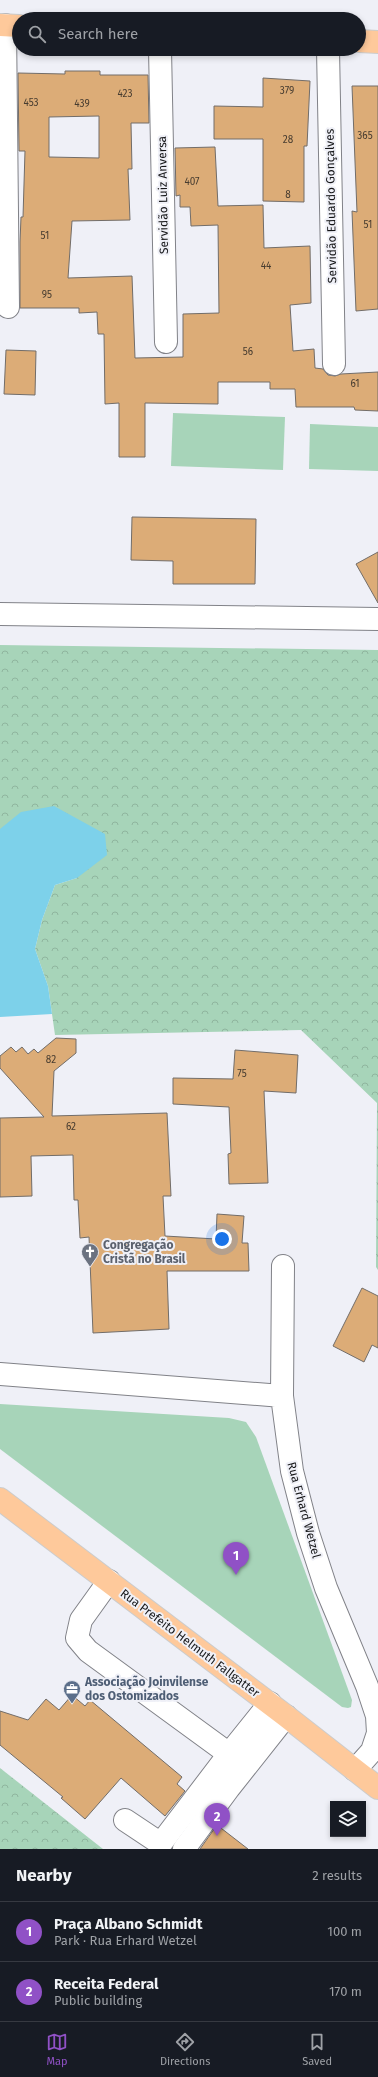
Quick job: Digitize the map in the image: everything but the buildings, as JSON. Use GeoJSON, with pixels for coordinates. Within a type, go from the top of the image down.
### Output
{"type":"FeatureCollection","features":[{"type":"Feature","properties":{"kind":"main road"},"geometry":{"type":"LineString","coordinates":[[366,41],[378,42]]}},
{"type":"Feature","properties":{"kind":"main road","name":"Rua Prefeito Helmuth Fallgatter"},"geometry":{"type":"LineString","coordinates":[[0,1500],[278,1709],[378,1788]]}},
{"type":"Feature","properties":{"kind":"street"},"geometry":{"type":"LineString","coordinates":[[8,26],[8,307]]}},
{"type":"Feature","properties":{"kind":"street","name":"Servidão Luiz Anversa"},"geometry":{"type":"LineString","coordinates":[[160,56],[166,342]]}},
{"type":"Feature","properties":{"kind":"street","name":"Servidão Eduardo Gonçalves"},"geometry":{"type":"LineString","coordinates":[[328,56],[334,364]]}},
{"type":"Feature","properties":{"kind":"street"},"geometry":{"type":"LineString","coordinates":[[0,614],[378,619]]}},
{"type":"Feature","properties":{"kind":"street","name":"Rua Erhard Wetzel"},"geometry":{"type":"LineString","coordinates":[[283,1266],[282,1396],[292,1471],[308,1532],[326,1588],[368,1686],[377,1716],[378,1733],[372,1751],[355,1770]]}},
{"type":"Feature","properties":{"kind":"street"},"geometry":{"type":"LineString","coordinates":[[0,1374],[282,1396]]}},
{"type":"Feature","properties":{"kind":"street"},"geometry":{"type":"LineString","coordinates":[[109,1581],[81,1620],[77,1638],[88,1651],[230,1754]]}},
{"type":"Feature","properties":{"kind":"street"},"geometry":{"type":"LineString","coordinates":[[125,1820],[158,1842],[162,1842],[230,1754],[278,1709]]}},
{"type":"Feature","properties":{"kind":"street"},"geometry":{"type":"LineString","coordinates":[[184,1849],[229,1788],[278,1709]]}},
{"type":"Feature","properties":{"kind":"green space"},"geometry":{"type":"Polygon","coordinates":[[[173,413],[285,417],[283,470],[171,466],[173,413]]]}},
{"type":"Feature","properties":{"kind":"green space"},"geometry":{"type":"Polygon","coordinates":[[[310,424],[378,427],[378,471],[309,469],[310,424]]]}},
{"type":"Feature","properties":{"kind":"green space"},"geometry":{"type":"Polygon","coordinates":[[[0,645],[378,650],[378,1270],[376,1267],[377,1103],[301,1030],[55,1035],[48,986],[35,949],[42,920],[55,885],[77,878],[0,829],[0,645]]]}},
{"type":"Feature","properties":{"kind":"green space"},"geometry":{"type":"Polygon","coordinates":[[[0,1404],[229,1418],[246,1422],[256,1437],[352,1700],[351,1707],[342,1707],[0,1449],[0,1404]]]}},
{"type":"Feature","properties":{"kind":"green space"},"geometry":{"type":"Polygon","coordinates":[[[0,1768],[103,1849],[0,1849],[0,1768]]]}},
{"type":"Feature","properties":{"kind":"water"},"geometry":{"type":"Polygon","coordinates":[[[54,806],[105,834],[107,855],[77,878],[55,885],[42,920],[35,949],[48,986],[52,1014],[0,1017],[0,829],[21,812],[54,806]]]}},
{"type":"Feature","properties":{"kind":"place","name":"Congregação Cristã no Brasil"},"geometry":{"type":"Point","coordinates":[90,1267]}},
{"type":"Feature","properties":{"kind":"place","name":"Praça Albano Schmidt"},"geometry":{"type":"Point","coordinates":[236,1575]}},
{"type":"Feature","properties":{"kind":"place","name":"Associação Joinvilense dos Ostomizados"},"geometry":{"type":"Point","coordinates":[72,1704]}},
{"type":"Feature","properties":{"kind":"place","name":"Receita Federal"},"geometry":{"type":"Point","coordinates":[217,1836]}}]}
